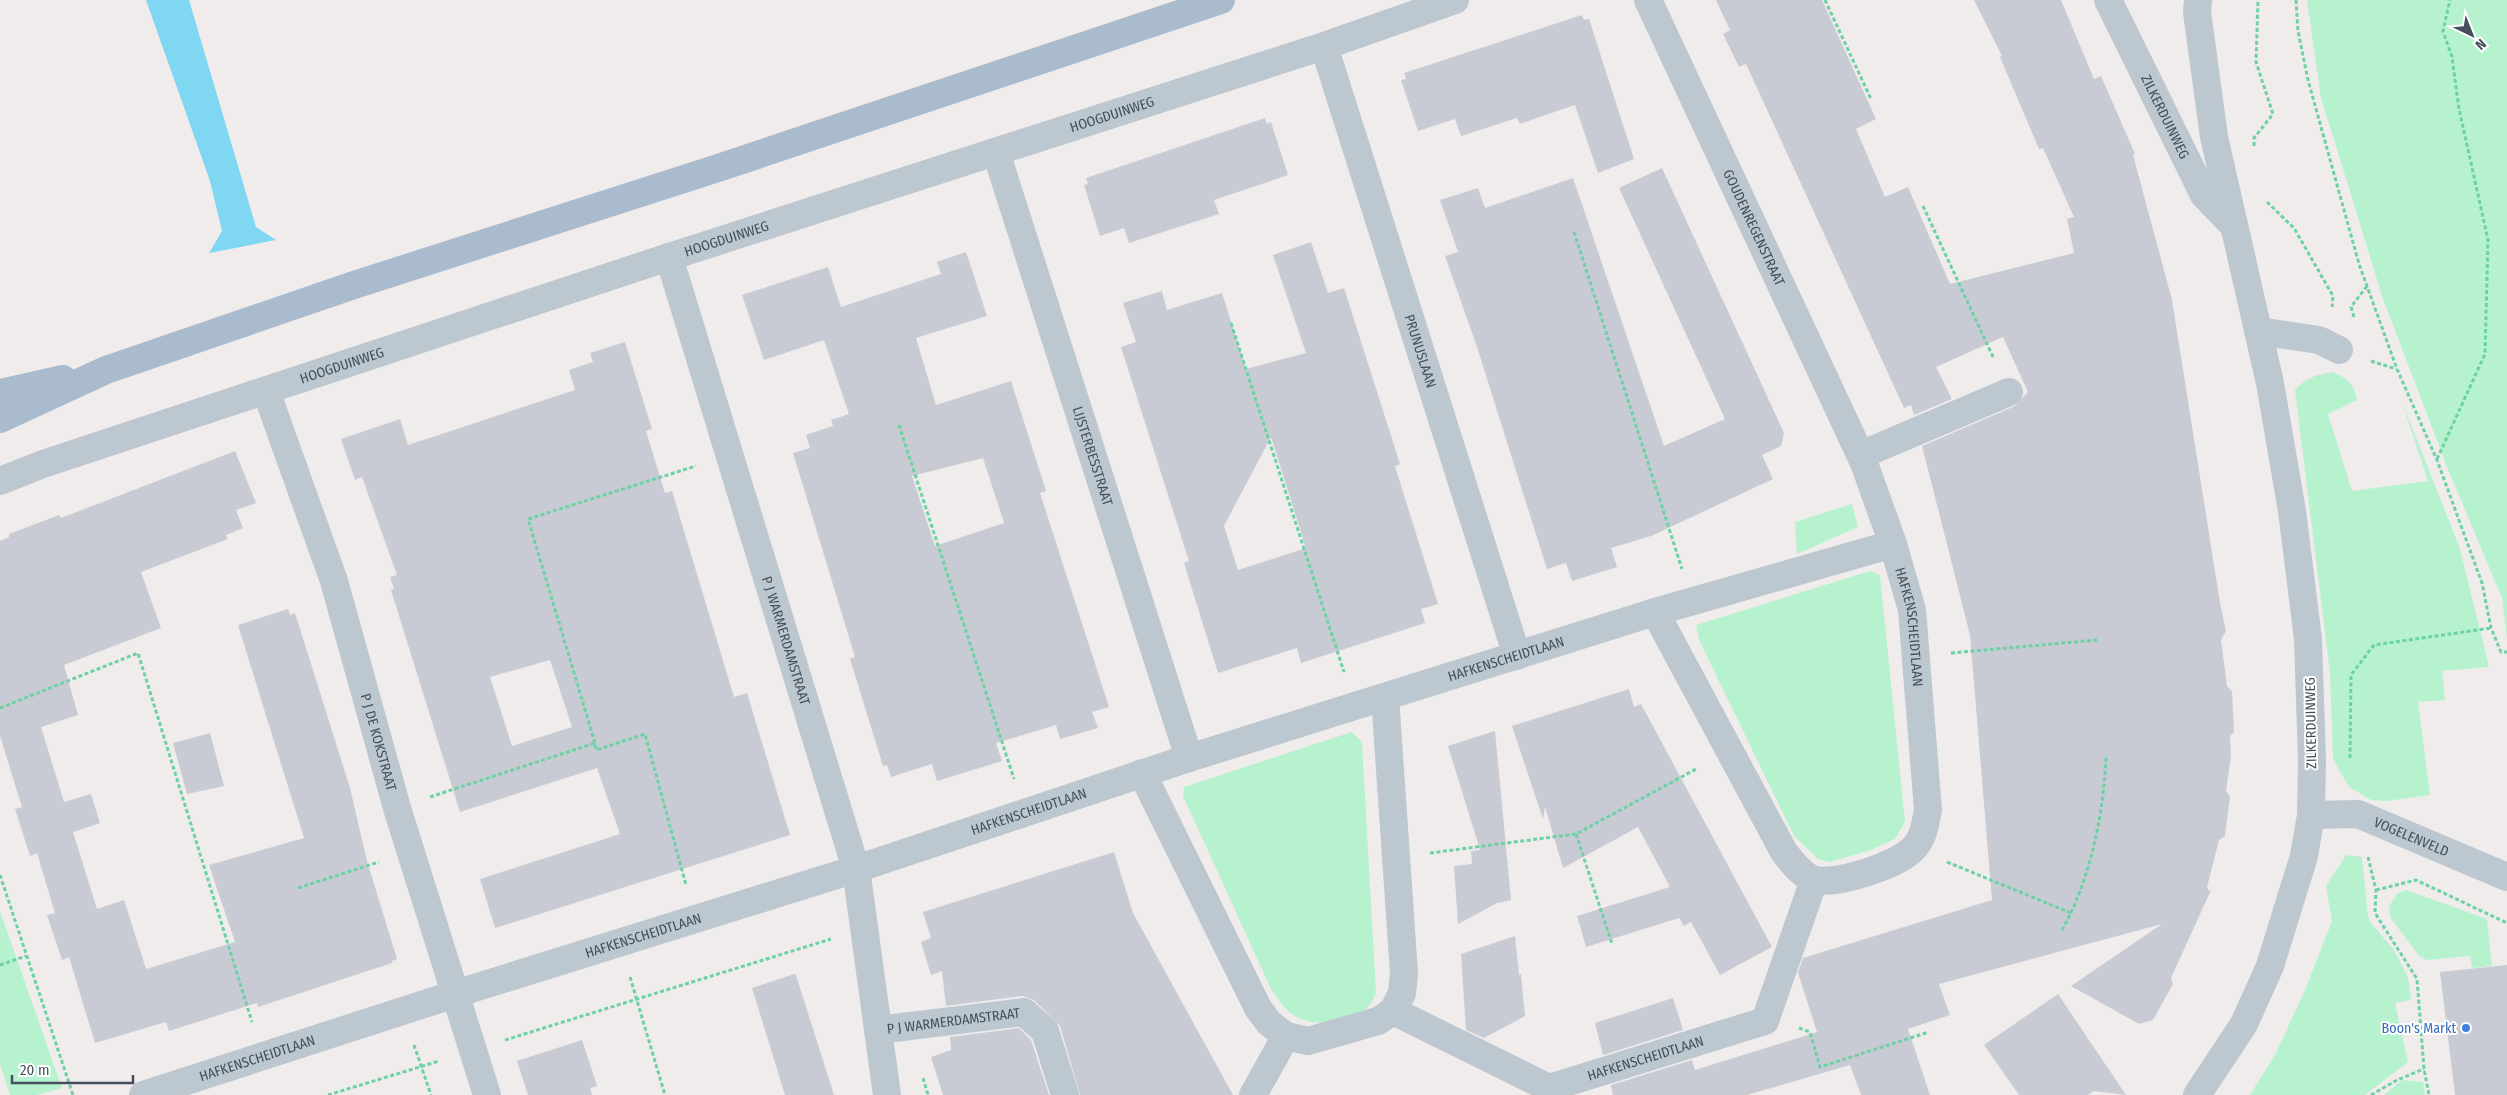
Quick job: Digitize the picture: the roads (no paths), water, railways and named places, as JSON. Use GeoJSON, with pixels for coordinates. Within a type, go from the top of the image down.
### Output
{"type":"FeatureCollection","features":[{"type":"Feature","properties":{"kind":"main road"},"geometry":{"type":"LineString","coordinates":[[0,419],[106,370],[354,285],[733,163],[1221,0]]}},
{"type":"Feature","properties":{"kind":"main road"},"geometry":{"type":"LineString","coordinates":[[0,393],[106,370]]}},
{"type":"Feature","properties":{"kind":"street","name":"HOOGDUINWEG"},"geometry":{"type":"LineString","coordinates":[[0,481],[43,464],[668,257],[1324,46],[1455,0]]}},
{"type":"Feature","properties":{"kind":"street","name":"GOUDENREGENSTRAAT"},"geometry":{"type":"LineString","coordinates":[[1648,0],[1860,456],[1893,544]]}},
{"type":"Feature","properties":{"kind":"street","name":"ZILKERDUINWEG"},"geometry":{"type":"LineString","coordinates":[[2108,0],[2204,195],[2234,226]]}},
{"type":"Feature","properties":{"kind":"street","name":"ZILKERDUINWEG"},"geometry":{"type":"LineString","coordinates":[[2197,1095],[2244,1024],[2270,966],[2304,856],[2311,815],[2312,761],[2308,639],[2292,511],[2270,383],[2214,137],[2197,12],[2198,0]]}},
{"type":"Feature","properties":{"kind":"street","name":"PRUNUSLAAN"},"geometry":{"type":"LineString","coordinates":[[1324,46],[1517,656]]}},
{"type":"Feature","properties":{"kind":"street","name":"LIJSTERBESSTRAAT"},"geometry":{"type":"LineString","coordinates":[[996,152],[1189,758]]}},
{"type":"Feature","properties":{"kind":"street","name":"P J WARMERDAMSTRAAT"},"geometry":{"type":"LineString","coordinates":[[668,257],[856,869],[887,1095]]}},
{"type":"Feature","properties":{"kind":"street"},"geometry":{"type":"LineString","coordinates":[[2258,331],[2319,340],[2339,350]]}},
{"type":"Feature","properties":{"kind":"street","name":"P J DE KOKSTRAAT"},"geometry":{"type":"LineString","coordinates":[[266,391],[334,581],[396,808],[487,1095]]}},
{"type":"Feature","properties":{"kind":"street"},"geometry":{"type":"LineString","coordinates":[[1860,456],[2009,392]]}},
{"type":"Feature","properties":{"kind":"street","name":"HAFKENSCHEIDTLAAN"},"geometry":{"type":"LineString","coordinates":[[143,1095],[455,994],[856,869],[1189,758],[1655,612],[1893,544],[1912,610],[1928,810],[1924,831],[1914,848],[1899,860],[1836,880],[1814,880],[1765,1021],[1549,1088],[1393,1011]]}},
{"type":"Feature","properties":{"kind":"street"},"geometry":{"type":"LineString","coordinates":[[1655,612],[1784,852],[1796,868],[1814,880]]}},
{"type":"Feature","properties":{"kind":"street"},"geometry":{"type":"LineString","coordinates":[[1142,773],[1258,1008],[1269,1023],[1286,1036],[1308,1041],[1378,1021],[1393,1011],[1402,993],[1404,972],[1385,697]]}},
{"type":"Feature","properties":{"kind":"street","name":"VOGELENVELD"},"geometry":{"type":"LineString","coordinates":[[2311,815],[2358,814],[2507,877]]}},
{"type":"Feature","properties":{"kind":"street","name":"P J WARMERDAMSTRAAT"},"geometry":{"type":"LineString","coordinates":[[878,1030],[1024,1012],[1045,1032],[1065,1095]]}},
{"type":"Feature","properties":{"kind":"street"},"geometry":{"type":"LineString","coordinates":[[1253,1095],[1286,1036]]}},
{"type":"Feature","properties":{"kind":"water"},"geometry":{"type":"Polygon","coordinates":[[[146,0],[189,0],[256,227],[276,240],[209,253],[222,231],[210,181],[146,0]]]}},
{"type":"Feature","properties":{"kind":"place","name":"Boon's Markt"},"geometry":{"type":"Point","coordinates":[2466,1028]}}]}
